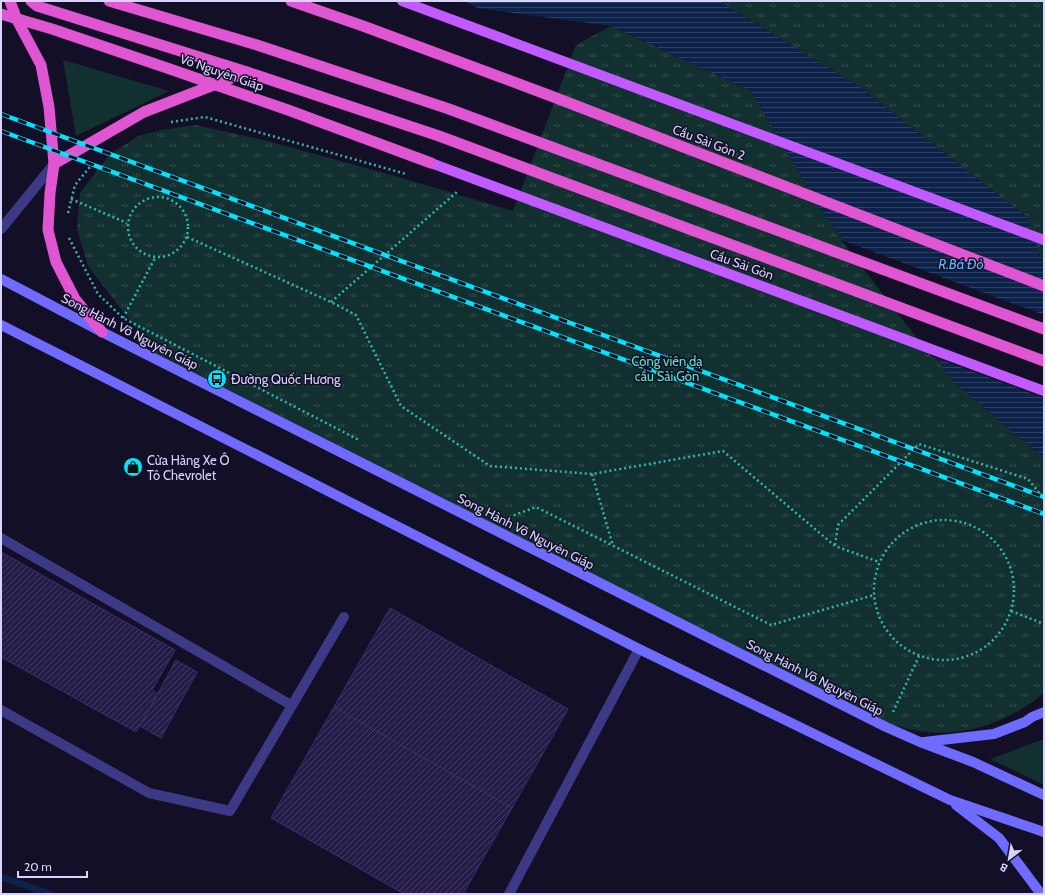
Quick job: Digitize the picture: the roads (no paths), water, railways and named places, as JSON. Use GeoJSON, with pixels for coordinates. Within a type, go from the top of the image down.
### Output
{"type":"FeatureCollection","features":[{"type":"Feature","properties":{"kind":"highway"},"geometry":{"type":"LineString","coordinates":[[10,1],[41,65],[49,106],[54,164],[50,194],[48,230],[56,262],[76,299],[102,332]]}},
{"type":"Feature","properties":{"kind":"highway","name":"Võ Nguyên Giáp"},"geometry":{"type":"LineString","coordinates":[[31,1],[37,6],[247,72],[439,136]]}},
{"type":"Feature","properties":{"kind":"highway"},"geometry":{"type":"LineString","coordinates":[[109,1],[257,45],[449,109],[1044,329]]}},
{"type":"Feature","properties":{"kind":"highway","name":"Cầu Sài Gòn 2"},"geometry":{"type":"LineString","coordinates":[[291,1],[363,26],[551,96],[1044,286]]}},
{"type":"Feature","properties":{"kind":"highway","name":"Võ Nguyên Giáp"},"geometry":{"type":"LineString","coordinates":[[1,14],[52,29],[288,110],[431,163]]}},
{"type":"Feature","properties":{"kind":"highway"},"geometry":{"type":"LineString","coordinates":[[54,164],[144,112],[247,72]]}},
{"type":"Feature","properties":{"kind":"highway","name":"Cầu Sài Gòn"},"geometry":{"type":"LineString","coordinates":[[439,136],[1044,361]]}},
{"type":"Feature","properties":{"kind":"main road","name":"Cầu Sài Gòn 2"},"geometry":{"type":"LineString","coordinates":[[402,1],[1044,240]]}},
{"type":"Feature","properties":{"kind":"main road","name":"Cầu Sài Gòn"},"geometry":{"type":"LineString","coordinates":[[431,163],[1044,391]]}},
{"type":"Feature","properties":{"kind":"main road","name":"Song Hành Võ Nguyên Giáp"},"geometry":{"type":"LineString","coordinates":[[1,279],[102,332],[886,727],[920,742],[973,762],[1044,795]]}},
{"type":"Feature","properties":{"kind":"main road"},"geometry":{"type":"LineString","coordinates":[[2,327],[639,649],[950,800],[1044,832]]}},
{"type":"Feature","properties":{"kind":"main road"},"geometry":{"type":"LineString","coordinates":[[920,742],[994,734],[1009,729],[1044,712]]}},
{"type":"Feature","properties":{"kind":"main road"},"geometry":{"type":"LineString","coordinates":[[950,800],[999,838],[1041,894]]}},
{"type":"Feature","properties":{"kind":"street"},"geometry":{"type":"LineString","coordinates":[[1,229],[54,164]]}},
{"type":"Feature","properties":{"kind":"street"},"geometry":{"type":"LineString","coordinates":[[1,538],[292,705]]}},
{"type":"Feature","properties":{"kind":"street"},"geometry":{"type":"LineString","coordinates":[[1,710],[149,793],[230,811],[344,616]]}},
{"type":"Feature","properties":{"kind":"street"},"geometry":{"type":"LineString","coordinates":[[509,894],[639,649]]}},
{"type":"Feature","properties":{"kind":"water","name":"R.Bá Đỏ"},"geometry":{"type":"Polygon","coordinates":[[[465,1],[719,1],[858,86],[1027,217],[1044,268],[1044,458],[955,383],[821,210],[751,91],[611,26],[477,8],[465,1]]]}},
{"type":"Feature","properties":{"kind":"waterway"},"geometry":{"type":"LineString","coordinates":[[1,877],[50,894]]}},
{"type":"Feature","properties":{"kind":"railway"},"geometry":{"type":"LineString","coordinates":[[1,114],[1044,497]]}},
{"type":"Feature","properties":{"kind":"railway"},"geometry":{"type":"LineString","coordinates":[[1,131],[1044,514]]}},
{"type":"Feature","properties":{"kind":"place","name":"Đường Quốc Hương"},"geometry":{"type":"Point","coordinates":[217,379]}},
{"type":"Feature","properties":{"kind":"place","name":"Cửa Hàng Xe Ô Tô Chevrolet"},"geometry":{"type":"Point","coordinates":[133,467]}},
{"type":"Feature","properties":{"kind":"park label","name":"Công viên dạ cầu Sài Gòn"},"geometry":{"type":"Point","coordinates":[667,368]}}]}
